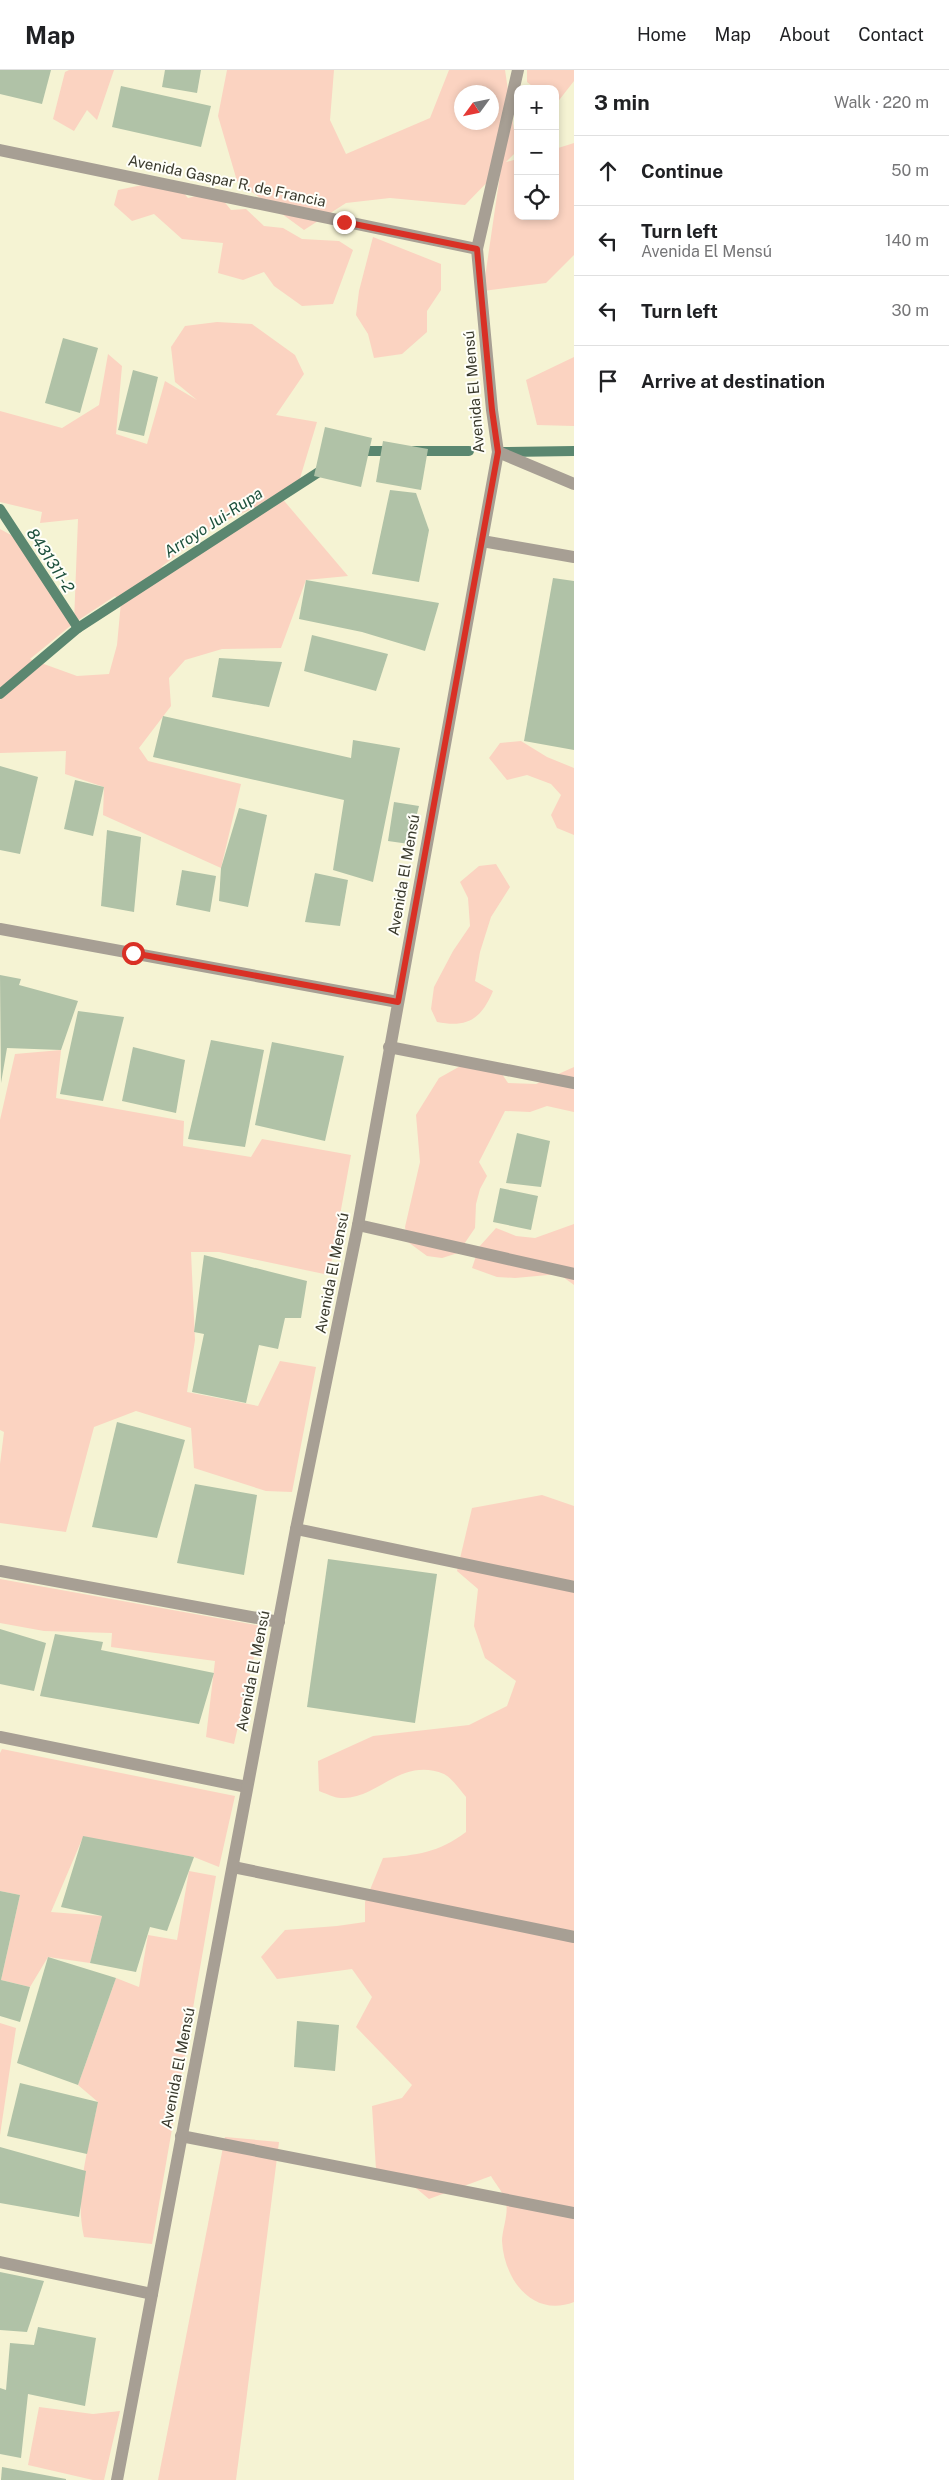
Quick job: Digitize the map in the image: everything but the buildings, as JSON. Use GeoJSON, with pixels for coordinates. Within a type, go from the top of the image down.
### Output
{"type":"FeatureCollection","features":[{"type":"Feature","properties":{"kind":"street","name":"Avenida El Mensú"},"geometry":{"type":"LineString","coordinates":[[117,2480],[296,1529],[358,1225],[498,452],[492,410],[477,249],[518,70]]}},
{"type":"Feature","properties":{"kind":"street","name":"Avenida Gaspar R. de Francia"},"geometry":{"type":"LineString","coordinates":[[0,150],[477,249]]}},
{"type":"Feature","properties":{"kind":"street"},"geometry":{"type":"LineString","coordinates":[[498,452],[574,484]]}},
{"type":"Feature","properties":{"kind":"street"},"geometry":{"type":"LineString","coordinates":[[482,541],[574,558]]}},
{"type":"Feature","properties":{"kind":"street"},"geometry":{"type":"LineString","coordinates":[[0,929],[398,1002]]}},
{"type":"Feature","properties":{"kind":"street"},"geometry":{"type":"LineString","coordinates":[[389,1047],[574,1083]]}},
{"type":"Feature","properties":{"kind":"street"},"geometry":{"type":"LineString","coordinates":[[358,1225],[574,1274]]}},
{"type":"Feature","properties":{"kind":"street"},"geometry":{"type":"LineString","coordinates":[[296,1529],[574,1587]]}},
{"type":"Feature","properties":{"kind":"street"},"geometry":{"type":"LineString","coordinates":[[0,1571],[279,1622]]}},
{"type":"Feature","properties":{"kind":"street"},"geometry":{"type":"LineString","coordinates":[[0,1737],[247,1786]]}},
{"type":"Feature","properties":{"kind":"street"},"geometry":{"type":"LineString","coordinates":[[232,1867],[574,1937]]}},
{"type":"Feature","properties":{"kind":"street"},"geometry":{"type":"LineString","coordinates":[[181,2136],[574,2213]]}},
{"type":"Feature","properties":{"kind":"street"},"geometry":{"type":"LineString","coordinates":[[0,2262],[152,2294]]}},
{"type":"Feature","properties":{"kind":"shaded area"},"geometry":{"type":"Polygon","coordinates":[[[69,70],[114,70],[97,120],[87,110],[74,131],[53,119],[65,72],[69,70]]]}},
{"type":"Feature","properties":{"kind":"shaded area"},"geometry":{"type":"Polygon","coordinates":[[[227,70],[334,70],[330,120],[346,154],[430,118],[449,70],[505,70],[514,131],[514,154],[506,162],[514,160],[514,220],[559,220],[559,148],[574,143],[574,255],[546,283],[483,291],[501,168],[465,205],[390,198],[346,203],[304,230],[237,181],[218,116],[227,70]]]}},
{"type":"Feature","properties":{"kind":"shaded area"},"geometry":{"type":"Polygon","coordinates":[[[527,70],[574,70],[574,81],[559,100],[559,85],[531,85],[527,82],[527,70]]]}},
{"type":"Feature","properties":{"kind":"shaded area"},"geometry":{"type":"Polygon","coordinates":[[[175,183],[188,198],[208,193],[218,194],[231,210],[246,209],[264,226],[283,228],[302,239],[339,241],[353,250],[333,304],[302,306],[274,286],[264,272],[243,280],[218,273],[223,243],[182,239],[154,214],[132,221],[114,205],[118,190],[147,184],[175,183]]]}},
{"type":"Feature","properties":{"kind":"shaded area"},"geometry":{"type":"Polygon","coordinates":[[[373,237],[441,264],[441,290],[427,311],[427,332],[402,354],[374,358],[368,334],[356,315],[359,291],[373,237]]]}},
{"type":"Feature","properties":{"kind":"shaded area"},"geometry":{"type":"Polygon","coordinates":[[[217,322],[252,324],[295,355],[304,374],[276,415],[317,422],[298,485],[280,496],[348,576],[306,580],[281,648],[222,649],[185,660],[169,678],[171,706],[139,748],[148,761],[241,784],[221,868],[103,815],[104,787],[65,774],[66,751],[0,753],[0,529],[22,541],[74,622],[78,519],[40,523],[42,512],[0,502],[0,411],[62,428],[99,405],[108,354],[122,366],[116,434],[147,444],[165,381],[197,400],[175,382],[171,347],[185,326],[217,322]],[[276,498],[218,524],[161,567],[175,565],[276,498]],[[115,596],[74,623],[30,659],[77,676],[109,674],[117,645],[121,602],[115,596]]]}},
{"type":"Feature","properties":{"kind":"shaded area"},"geometry":{"type":"Polygon","coordinates":[[[574,357],[574,426],[537,425],[526,380],[574,357]]]}},
{"type":"Feature","properties":{"kind":"shaded area"},"geometry":{"type":"Polygon","coordinates":[[[521,741],[547,757],[574,768],[574,835],[557,828],[551,815],[561,795],[551,784],[527,775],[507,780],[489,758],[500,743],[521,741]]]}},
{"type":"Feature","properties":{"kind":"shaded area"},"geometry":{"type":"Polygon","coordinates":[[[496,864],[510,887],[491,917],[480,952],[475,981],[493,991],[484,1008],[472,1019],[457,1024],[437,1022],[431,1009],[434,987],[453,951],[470,926],[468,898],[460,882],[479,866],[496,864]]]}},
{"type":"Feature","properties":{"kind":"shaded area"},"geometry":{"type":"Polygon","coordinates":[[[61,1050],[56,1098],[184,1121],[183,1146],[251,1157],[262,1139],[351,1155],[329,1275],[219,1252],[191,1252],[195,1340],[187,1392],[258,1406],[280,1361],[316,1367],[292,1492],[266,1491],[194,1468],[191,1428],[136,1411],[94,1427],[66,1532],[0,1523],[0,1464],[4,1432],[0,1430],[0,1120],[15,1054],[61,1050]]]}},
{"type":"Feature","properties":{"kind":"shaded area"},"geometry":{"type":"Polygon","coordinates":[[[464,1064],[500,1071],[508,1083],[536,1084],[574,1067],[574,1112],[547,1106],[530,1112],[505,1111],[479,1162],[487,1176],[480,1189],[476,1204],[475,1228],[458,1253],[442,1258],[427,1256],[408,1242],[405,1227],[420,1162],[416,1115],[439,1078],[464,1064]]]}},
{"type":"Feature","properties":{"kind":"shaded area"},"geometry":{"type":"Polygon","coordinates":[[[574,1224],[574,1285],[559,1274],[515,1278],[497,1277],[472,1268],[479,1247],[496,1228],[516,1236],[535,1238],[574,1224]]]}},
{"type":"Feature","properties":{"kind":"shaded area"},"geometry":{"type":"Polygon","coordinates":[[[542,1495],[574,1506],[574,2302],[559,2306],[546,2305],[534,2300],[523,2292],[508,2269],[502,2241],[506,2204],[502,2193],[491,2176],[429,2199],[404,2178],[376,2169],[372,2106],[402,2098],[412,2085],[356,2027],[372,1997],[352,1969],[277,1979],[261,1957],[285,1930],[365,1922],[365,1902],[383,1858],[427,1852],[456,1839],[466,1832],[466,1797],[453,1781],[444,1774],[429,1770],[415,1770],[402,1774],[366,1793],[354,1797],[338,1798],[319,1791],[318,1761],[373,1736],[469,1725],[507,1706],[516,1681],[485,1658],[474,1626],[478,1589],[457,1571],[472,1508],[542,1495]]]}},
{"type":"Feature","properties":{"kind":"shaded area"},"geometry":{"type":"Polygon","coordinates":[[[0,1579],[261,1626],[234,1744],[206,1737],[215,1661],[111,1647],[112,1633],[44,1631],[0,1623],[0,1579]]]}},
{"type":"Feature","properties":{"kind":"shaded area"},"geometry":{"type":"Polygon","coordinates":[[[2,1749],[235,1796],[219,1867],[194,1857],[83,1837],[51,1912],[102,1916],[90,1963],[48,1957],[30,1987],[1,1980],[20,1895],[0,1891],[0,1753],[2,1749]]]}},
{"type":"Feature","properties":{"kind":"shaded area"},"geometry":{"type":"Polygon","coordinates":[[[189,1871],[216,1876],[152,2244],[84,2237],[81,2221],[82,2186],[98,2102],[78,2085],[116,1978],[139,1987],[148,1935],[177,1940],[189,1871]]]}},
{"type":"Feature","properties":{"kind":"shaded area"},"geometry":{"type":"Polygon","coordinates":[[[0,2023],[16,2028],[0,2135],[0,2023]]]}},
{"type":"Feature","properties":{"kind":"shaded area"},"geometry":{"type":"Polygon","coordinates":[[[225,2137],[279,2142],[236,2480],[158,2480],[225,2137]]]}},
{"type":"Feature","properties":{"kind":"shaded area"},"geometry":{"type":"Polygon","coordinates":[[[39,2407],[93,2414],[120,2411],[104,2480],[93,2480],[28,2465],[39,2407]]]}},
{"type":"Feature","properties":{"kind":"waterway","name":"Arroyo Jui-Rupa"},"geometry":{"type":"LineString","coordinates":[[357,451],[395,451]]}},
{"type":"Feature","properties":{"kind":"waterway","name":"Arroyo Jui-Rupa"},"geometry":{"type":"LineString","coordinates":[[414,451],[469,451]]}},
{"type":"Feature","properties":{"kind":"waterway","name":"Arroyo Jui-Rupa"},"geometry":{"type":"LineString","coordinates":[[501,452],[574,451]]}},
{"type":"Feature","properties":{"kind":"waterway","name":"Arroyo Jui-Rupa"},"geometry":{"type":"LineString","coordinates":[[0,694],[78,628],[325,468]]}},
{"type":"Feature","properties":{"kind":"waterway","name":"8431311-2"},"geometry":{"type":"LineString","coordinates":[[0,509],[78,628]]}},
{"type":"Feature","properties":{"kind":"route"},"geometry":{"type":"LineString","coordinates":[[133,953],[398,1002],[498,452],[492,410],[477,249],[344,222]]}}]}
